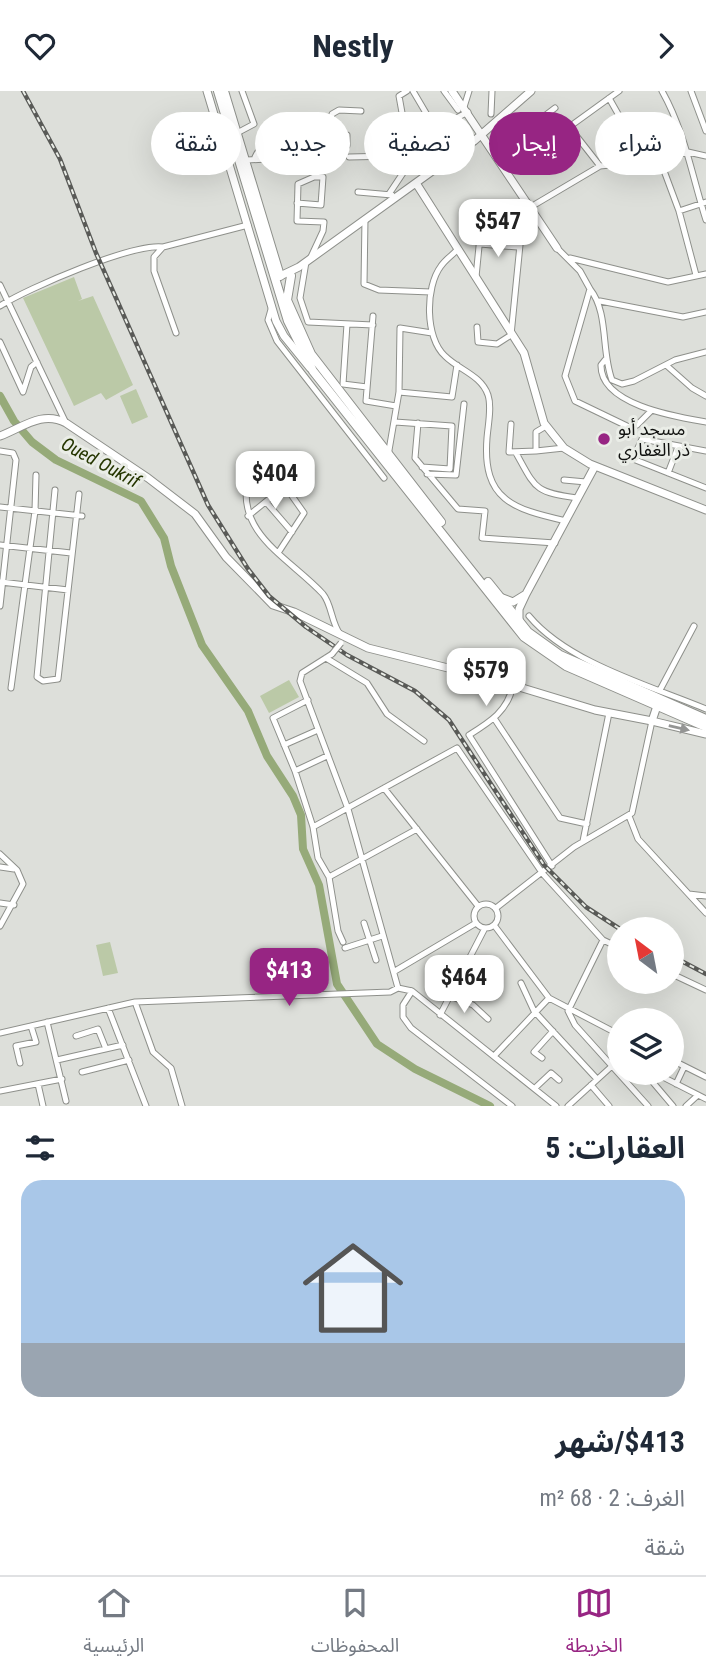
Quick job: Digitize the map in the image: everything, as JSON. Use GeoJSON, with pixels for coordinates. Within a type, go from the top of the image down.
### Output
{"type":"FeatureCollection","features":[{"type":"Feature","properties":{"kind":"main road"},"geometry":{"type":"LineString","coordinates":[[218,91],[227,110],[292,323],[313,371],[385,455],[519,621],[541,643],[560,655],[659,698],[706,727]]}},
{"type":"Feature","properties":{"kind":"main road"},"geometry":{"type":"LineString","coordinates":[[225,91],[227,110]]}},
{"type":"Feature","properties":{"kind":"main road"},"geometry":{"type":"LineString","coordinates":[[241,140],[251,159],[292,323],[331,383],[385,455],[511,608],[524,637],[554,660],[705,714]]}},
{"type":"Feature","properties":{"kind":"main road"},"geometry":{"type":"LineString","coordinates":[[276,264],[290,273],[287,299]]}},
{"type":"Feature","properties":{"kind":"street"},"geometry":{"type":"LineString","coordinates":[[207,91],[273,310],[284,336],[313,371]]}},
{"type":"Feature","properties":{"kind":"street"},"geometry":{"type":"LineString","coordinates":[[241,131],[254,124],[242,91]]}},
{"type":"Feature","properties":{"kind":"street"},"geometry":{"type":"LineString","coordinates":[[400,112],[399,96],[407,91]]}},
{"type":"Feature","properties":{"kind":"street"},"geometry":{"type":"LineString","coordinates":[[413,91],[425,112]]}},
{"type":"Feature","properties":{"kind":"street"},"geometry":{"type":"LineString","coordinates":[[444,91],[463,110]]}},
{"type":"Feature","properties":{"kind":"street"},"geometry":{"type":"LineString","coordinates":[[453,91],[489,147]]}},
{"type":"Feature","properties":{"kind":"street"},"geometry":{"type":"LineString","coordinates":[[460,112],[469,91]]}},
{"type":"Feature","properties":{"kind":"street"},"geometry":{"type":"LineString","coordinates":[[491,112],[492,91]]}},
{"type":"Feature","properties":{"kind":"street"},"geometry":{"type":"LineString","coordinates":[[279,279],[481,135],[531,91]]}},
{"type":"Feature","properties":{"kind":"street"},"geometry":{"type":"LineString","coordinates":[[663,91],[688,152],[706,220]]}},
{"type":"Feature","properties":{"kind":"street"},"geometry":{"type":"LineString","coordinates":[[691,91],[706,131]]}},
{"type":"Feature","properties":{"kind":"street"},"geometry":{"type":"LineString","coordinates":[[581,117],[614,94],[621,112]]}},
{"type":"Feature","properties":{"kind":"street"},"geometry":{"type":"LineString","coordinates":[[550,112],[555,108]]}},
{"type":"Feature","properties":{"kind":"street"},"geometry":{"type":"LineString","coordinates":[[336,112],[361,111]]}},
{"type":"Feature","properties":{"kind":"street"},"geometry":{"type":"LineString","coordinates":[[581,142],[595,160]]}},
{"type":"Feature","properties":{"kind":"street"},"geometry":{"type":"LineString","coordinates":[[688,152],[706,156]]}},
{"type":"Feature","properties":{"kind":"street"},"geometry":{"type":"LineString","coordinates":[[251,159],[255,153]]}},
{"type":"Feature","properties":{"kind":"street"},"geometry":{"type":"LineString","coordinates":[[251,159],[255,159]]}},
{"type":"Feature","properties":{"kind":"street"},"geometry":{"type":"LineString","coordinates":[[511,335],[523,215],[529,208],[595,169]]}},
{"type":"Feature","properties":{"kind":"street"},"geometry":{"type":"LineString","coordinates":[[389,194],[402,175]]}},
{"type":"Feature","properties":{"kind":"street"},"geometry":{"type":"LineString","coordinates":[[508,175],[557,248],[569,258],[600,301],[605,360],[612,380],[622,384],[706,352]]}},
{"type":"Feature","properties":{"kind":"street"},"geometry":{"type":"LineString","coordinates":[[666,175],[679,211],[696,275]]}},
{"type":"Feature","properties":{"kind":"street"},"geometry":{"type":"LineString","coordinates":[[298,203],[321,205],[323,177],[314,177],[298,184],[297,221],[324,222],[323,231],[305,263],[300,298],[308,322],[373,325]]}},
{"type":"Feature","properties":{"kind":"street"},"geometry":{"type":"LineString","coordinates":[[416,183],[530,366],[546,426],[564,448],[595,466],[706,510]]}},
{"type":"Feature","properties":{"kind":"street"},"geometry":{"type":"LineString","coordinates":[[358,192],[399,195]]}},
{"type":"Feature","properties":{"kind":"street"},"geometry":{"type":"LineString","coordinates":[[679,211],[703,203]]}},
{"type":"Feature","properties":{"kind":"street"},"geometry":{"type":"LineString","coordinates":[[476,277],[482,216]]}},
{"type":"Feature","properties":{"kind":"street"},"geometry":{"type":"LineString","coordinates":[[365,219],[364,284],[379,290],[431,292]]}},
{"type":"Feature","properties":{"kind":"street"},"geometry":{"type":"LineString","coordinates":[[0,306],[121,254],[152,245],[163,247],[248,225]]}},
{"type":"Feature","properties":{"kind":"street"},"geometry":{"type":"LineString","coordinates":[[480,244],[518,247]]}},
{"type":"Feature","properties":{"kind":"street"},"geometry":{"type":"LineString","coordinates":[[163,247],[154,257],[155,271],[176,333]]}},
{"type":"Feature","properties":{"kind":"street"},"geometry":{"type":"LineString","coordinates":[[456,251],[441,265],[431,292],[432,333],[445,356],[482,384],[489,397],[487,470],[494,488],[518,508],[566,521]]}},
{"type":"Feature","properties":{"kind":"street"},"geometry":{"type":"LineString","coordinates":[[569,258],[668,282],[706,274]]}},
{"type":"Feature","properties":{"kind":"street"},"geometry":{"type":"LineString","coordinates":[[0,285],[52,399],[66,423]]}},
{"type":"Feature","properties":{"kind":"street"},"geometry":{"type":"LineString","coordinates":[[590,289],[565,376],[569,390],[575,401],[629,427],[637,425],[650,412]]}},
{"type":"Feature","properties":{"kind":"street"},"geometry":{"type":"LineString","coordinates":[[600,301],[683,317],[706,312]]}},
{"type":"Feature","properties":{"kind":"street"},"geometry":{"type":"LineString","coordinates":[[273,310],[292,323]]}},
{"type":"Feature","properties":{"kind":"street"},"geometry":{"type":"LineString","coordinates":[[273,310],[268,318],[271,330],[384,478]]}},
{"type":"Feature","properties":{"kind":"street"},"geometry":{"type":"LineString","coordinates":[[373,316],[366,401],[396,406]]}},
{"type":"Feature","properties":{"kind":"street"},"geometry":{"type":"LineString","coordinates":[[346,324],[343,384],[367,387]]}},
{"type":"Feature","properties":{"kind":"street"},"geometry":{"type":"LineString","coordinates":[[477,327],[478,342],[497,344],[511,335]]}},
{"type":"Feature","properties":{"kind":"street"},"geometry":{"type":"LineString","coordinates":[[385,455],[395,422],[399,392],[400,328],[432,333]]}},
{"type":"Feature","properties":{"kind":"street"},"geometry":{"type":"LineString","coordinates":[[0,342],[23,392],[31,367],[37,362]]}},
{"type":"Feature","properties":{"kind":"street"},"geometry":{"type":"LineString","coordinates":[[605,360],[600,370],[609,385],[650,412],[706,422]]}},
{"type":"Feature","properties":{"kind":"street"},"geometry":{"type":"LineString","coordinates":[[399,392],[452,397],[457,365]]}},
{"type":"Feature","properties":{"kind":"street"},"geometry":{"type":"LineString","coordinates":[[666,365],[692,388],[706,396]]}},
{"type":"Feature","properties":{"kind":"street"},"geometry":{"type":"LineString","coordinates":[[324,401],[333,395]]}},
{"type":"Feature","properties":{"kind":"street"},"geometry":{"type":"LineString","coordinates":[[47,418],[51,412],[52,399]]}},
{"type":"Feature","properties":{"kind":"street"},"geometry":{"type":"LineString","coordinates":[[427,474],[456,475],[464,404]]}},
{"type":"Feature","properties":{"kind":"street"},"geometry":{"type":"LineString","coordinates":[[0,436],[27,423],[47,418],[66,423],[148,478],[195,514],[226,557],[266,600],[342,641],[610,713],[706,734]]}},
{"type":"Feature","properties":{"kind":"street"},"geometry":{"type":"LineString","coordinates":[[395,422],[452,426],[450,469],[421,467]]}},
{"type":"Feature","properties":{"kind":"street"},"geometry":{"type":"LineString","coordinates":[[418,423],[415,458],[458,509],[485,511],[482,538],[555,543]]}},
{"type":"Feature","properties":{"kind":"street"},"geometry":{"type":"LineString","coordinates":[[511,424],[509,452],[564,448]]}},
{"type":"Feature","properties":{"kind":"street"},"geometry":{"type":"LineString","coordinates":[[536,451],[536,432],[546,426]]}},
{"type":"Feature","properties":{"kind":"street"},"geometry":{"type":"LineString","coordinates":[[706,451],[642,439],[633,459],[706,488]]}},
{"type":"Feature","properties":{"kind":"street"},"geometry":{"type":"LineString","coordinates":[[668,473],[678,447]]}},
{"type":"Feature","properties":{"kind":"street"},"geometry":{"type":"LineString","coordinates":[[0,451],[13,453],[16,458],[0,606]]}},
{"type":"Feature","properties":{"kind":"street"},"geometry":{"type":"LineString","coordinates":[[516,453],[531,484],[552,495],[577,498]]}},
{"type":"Feature","properties":{"kind":"street"},"geometry":{"type":"LineString","coordinates":[[511,608],[526,594],[595,466]]}},
{"type":"Feature","properties":{"kind":"street"},"geometry":{"type":"LineString","coordinates":[[11,688],[35,511],[36,475]]}},
{"type":"Feature","properties":{"kind":"street"},"geometry":{"type":"LineString","coordinates":[[278,553],[304,513],[285,486],[248,479],[244,495],[248,516],[258,533],[278,553],[326,597],[334,627],[342,641]]}},
{"type":"Feature","properties":{"kind":"street"},"geometry":{"type":"LineString","coordinates":[[564,480],[586,482]]}},
{"type":"Feature","properties":{"kind":"street"},"geometry":{"type":"LineString","coordinates":[[248,516],[285,486]]}},
{"type":"Feature","properties":{"kind":"street"},"geometry":{"type":"LineString","coordinates":[[55,490],[37,677],[43,681],[58,680],[71,553],[80,515],[79,494]]}},
{"type":"Feature","properties":{"kind":"street"},"geometry":{"type":"LineString","coordinates":[[266,502],[292,532]]}},
{"type":"Feature","properties":{"kind":"street"},"geometry":{"type":"LineString","coordinates":[[0,507],[80,515]]}},
{"type":"Feature","properties":{"kind":"street"},"geometry":{"type":"LineString","coordinates":[[0,545],[71,553]]}},
{"type":"Feature","properties":{"kind":"street"},"geometry":{"type":"LineString","coordinates":[[1,582],[68,590]]}},
{"type":"Feature","properties":{"kind":"street"},"geometry":{"type":"LineString","coordinates":[[529,616],[539,628],[580,656],[659,698]]}},
{"type":"Feature","properties":{"kind":"street"},"geometry":{"type":"LineString","coordinates":[[496,908],[583,841],[629,815],[636,799],[659,698],[694,626]]}},
{"type":"Feature","properties":{"kind":"street"},"geometry":{"type":"LineString","coordinates":[[342,641],[332,654],[302,673],[300,681],[348,809],[398,988]]}},
{"type":"Feature","properties":{"kind":"street"},"geometry":{"type":"LineString","coordinates":[[326,658],[367,683],[387,714],[424,741]]}},
{"type":"Feature","properties":{"kind":"street"},"geometry":{"type":"LineString","coordinates":[[513,685],[510,701],[494,719],[469,736],[552,866]]}},
{"type":"Feature","properties":{"kind":"street"},"geometry":{"type":"LineString","coordinates":[[307,700],[273,718],[295,771],[313,827],[318,859],[329,877],[338,931],[344,945],[382,936]]}},
{"type":"Feature","properties":{"kind":"street"},"geometry":{"type":"LineString","coordinates":[[583,841],[610,713]]}},
{"type":"Feature","properties":{"kind":"street"},"geometry":{"type":"LineString","coordinates":[[494,719],[560,818],[587,824]]}},
{"type":"Feature","properties":{"kind":"street"},"geometry":{"type":"LineString","coordinates":[[284,745],[318,730]]}},
{"type":"Feature","properties":{"kind":"street"},"geometry":{"type":"LineString","coordinates":[[313,827],[457,748],[543,874],[607,942]]}},
{"type":"Feature","properties":{"kind":"street"},"geometry":{"type":"LineString","coordinates":[[295,771],[327,756]]}},
{"type":"Feature","properties":{"kind":"street"},"geometry":{"type":"LineString","coordinates":[[384,788],[478,906]]}},
{"type":"Feature","properties":{"kind":"street"},"geometry":{"type":"LineString","coordinates":[[629,815],[638,839],[706,913]]}},
{"type":"Feature","properties":{"kind":"street"},"geometry":{"type":"LineString","coordinates":[[329,877],[362,856],[417,829]]}},
{"type":"Feature","properties":{"kind":"street"},"geometry":{"type":"LineString","coordinates":[[0,854],[17,870],[23,884],[14,905],[0,926]]}},
{"type":"Feature","properties":{"kind":"street"},"geometry":{"type":"LineString","coordinates":[[0,867],[17,870]]}},
{"type":"Feature","properties":{"kind":"street"},"geometry":{"type":"LineString","coordinates":[[687,893],[706,896]]}},
{"type":"Feature","properties":{"kind":"street"},"geometry":{"type":"LineString","coordinates":[[0,903],[14,905]]}},
{"type":"Feature","properties":{"kind":"street"},"geometry":{"type":"LineString","coordinates":[[440,1015],[485,928],[494,925],[498,916],[496,908],[489,904],[478,906]]}},
{"type":"Feature","properties":{"kind":"street"},"geometry":{"type":"LineString","coordinates":[[478,906],[474,916],[476,923],[485,928]]}},
{"type":"Feature","properties":{"kind":"street"},"geometry":{"type":"LineString","coordinates":[[364,923],[376,960]]}},
{"type":"Feature","properties":{"kind":"street"},"geometry":{"type":"LineString","coordinates":[[395,971],[476,923]]}},
{"type":"Feature","properties":{"kind":"street"},"geometry":{"type":"LineString","coordinates":[[494,925],[549,998],[568,1011],[607,1029]]}},
{"type":"Feature","properties":{"kind":"street"},"geometry":{"type":"LineString","coordinates":[[568,1011],[603,940]]}},
{"type":"Feature","properties":{"kind":"street"},"geometry":{"type":"LineString","coordinates":[[684,980],[706,990]]}},
{"type":"Feature","properties":{"kind":"street"},"geometry":{"type":"LineString","coordinates":[[521,983],[534,1011],[597,1079]]}},
{"type":"Feature","properties":{"kind":"street"},"geometry":{"type":"LineString","coordinates":[[0,1033],[135,1002],[229,996],[390,992],[398,988],[412,992],[495,1055],[556,1106]]}},
{"type":"Feature","properties":{"kind":"street"},"geometry":{"type":"LineString","coordinates":[[412,992],[403,1005],[403,1017],[411,1028],[512,1106]]}},
{"type":"Feature","properties":{"kind":"street"},"geometry":{"type":"LineString","coordinates":[[450,996],[473,1005],[488,1019]]}},
{"type":"Feature","properties":{"kind":"street"},"geometry":{"type":"LineString","coordinates":[[495,1055],[549,998]]}},
{"type":"Feature","properties":{"kind":"street"},"geometry":{"type":"LineString","coordinates":[[135,1002],[153,1052],[171,1068],[182,1106]]}},
{"type":"Feature","properties":{"kind":"street"},"geometry":{"type":"LineString","coordinates":[[108,1008],[146,1106]]}},
{"type":"Feature","properties":{"kind":"street"},"geometry":{"type":"LineString","coordinates":[[568,1011],[575,1025],[607,1060]]}},
{"type":"Feature","properties":{"kind":"street"},"geometry":{"type":"LineString","coordinates":[[47,1022],[66,1101]]}},
{"type":"Feature","properties":{"kind":"street"},"geometry":{"type":"LineString","coordinates":[[20,1063],[16,1046],[36,1042],[31,1026]]}},
{"type":"Feature","properties":{"kind":"street"},"geometry":{"type":"LineString","coordinates":[[76,1036],[98,1029],[106,1049]]}},
{"type":"Feature","properties":{"kind":"street"},"geometry":{"type":"LineString","coordinates":[[542,1058],[534,1052],[553,1031]]}},
{"type":"Feature","properties":{"kind":"street"},"geometry":{"type":"LineString","coordinates":[[57,1060],[123,1045]]}},
{"type":"Feature","properties":{"kind":"street"},"geometry":{"type":"LineString","coordinates":[[82,1072],[129,1060]]}},
{"type":"Feature","properties":{"kind":"street"},"geometry":{"type":"LineString","coordinates":[[684,1066],[706,1077]]}},
{"type":"Feature","properties":{"kind":"street"},"geometry":{"type":"LineString","coordinates":[[568,1106],[607,1070]]}},
{"type":"Feature","properties":{"kind":"street"},"geometry":{"type":"LineString","coordinates":[[535,1088],[551,1073],[559,1080]]}},
{"type":"Feature","properties":{"kind":"street"},"geometry":{"type":"LineString","coordinates":[[0,1091],[62,1079]]}},
{"type":"Feature","properties":{"kind":"street"},"geometry":{"type":"LineString","coordinates":[[38,1084],[43,1106]]}},
{"type":"Feature","properties":{"kind":"street"},"geometry":{"type":"LineString","coordinates":[[591,1085],[609,1106]]}},
{"type":"Feature","properties":{"kind":"street"},"geometry":{"type":"LineString","coordinates":[[629,1085],[648,1106]]}},
{"type":"Feature","properties":{"kind":"street"},"geometry":{"type":"LineString","coordinates":[[655,1085],[672,1106]]}},
{"type":"Feature","properties":{"kind":"street"},"geometry":{"type":"LineString","coordinates":[[678,1085],[706,1099]]}},
{"type":"Feature","properties":{"kind":"street"},"geometry":{"type":"LineString","coordinates":[[686,1106],[698,1095]]}},
{"type":"Feature","properties":{"kind":"green space"},"geometry":{"type":"Polygon","coordinates":[[[74,277],[82,299],[78,301],[93,296],[133,385],[106,400],[101,393],[74,406],[23,298],[74,277]]]}},
{"type":"Feature","properties":{"kind":"green space"},"geometry":{"type":"Polygon","coordinates":[[[136,389],[148,417],[132,424],[120,396],[136,389]]]}},
{"type":"Feature","properties":{"kind":"green space"},"geometry":{"type":"Polygon","coordinates":[[[289,680],[299,697],[269,713],[260,696],[289,680]]]}},
{"type":"Feature","properties":{"kind":"green space"},"geometry":{"type":"Polygon","coordinates":[[[110,942],[118,973],[103,976],[96,945],[110,942]]]}},
{"type":"Feature","properties":{"kind":"waterway","name":"Oued Oukrif"},"geometry":{"type":"LineString","coordinates":[[0,396],[14,421],[32,442],[56,460],[141,501],[164,538],[171,566],[202,645],[248,711],[267,756],[293,796],[301,815],[303,849],[319,885],[337,984],[377,1044],[415,1069],[490,1106]]}},
{"type":"Feature","properties":{"kind":"railway"},"geometry":{"type":"LineString","coordinates":[[23,91],[60,159],[96,253],[208,505],[248,569],[269,596],[306,627],[347,655],[415,691],[449,720],[544,865],[586,907],[607,921]]}},
{"type":"Feature","properties":{"kind":"railway"},"geometry":{"type":"LineString","coordinates":[[684,962],[706,974]]}},
{"type":"Feature","properties":{"kind":"place","name":"مسجد أبو ذر الغفاري"},"geometry":{"type":"Point","coordinates":[604,439]}}]}
